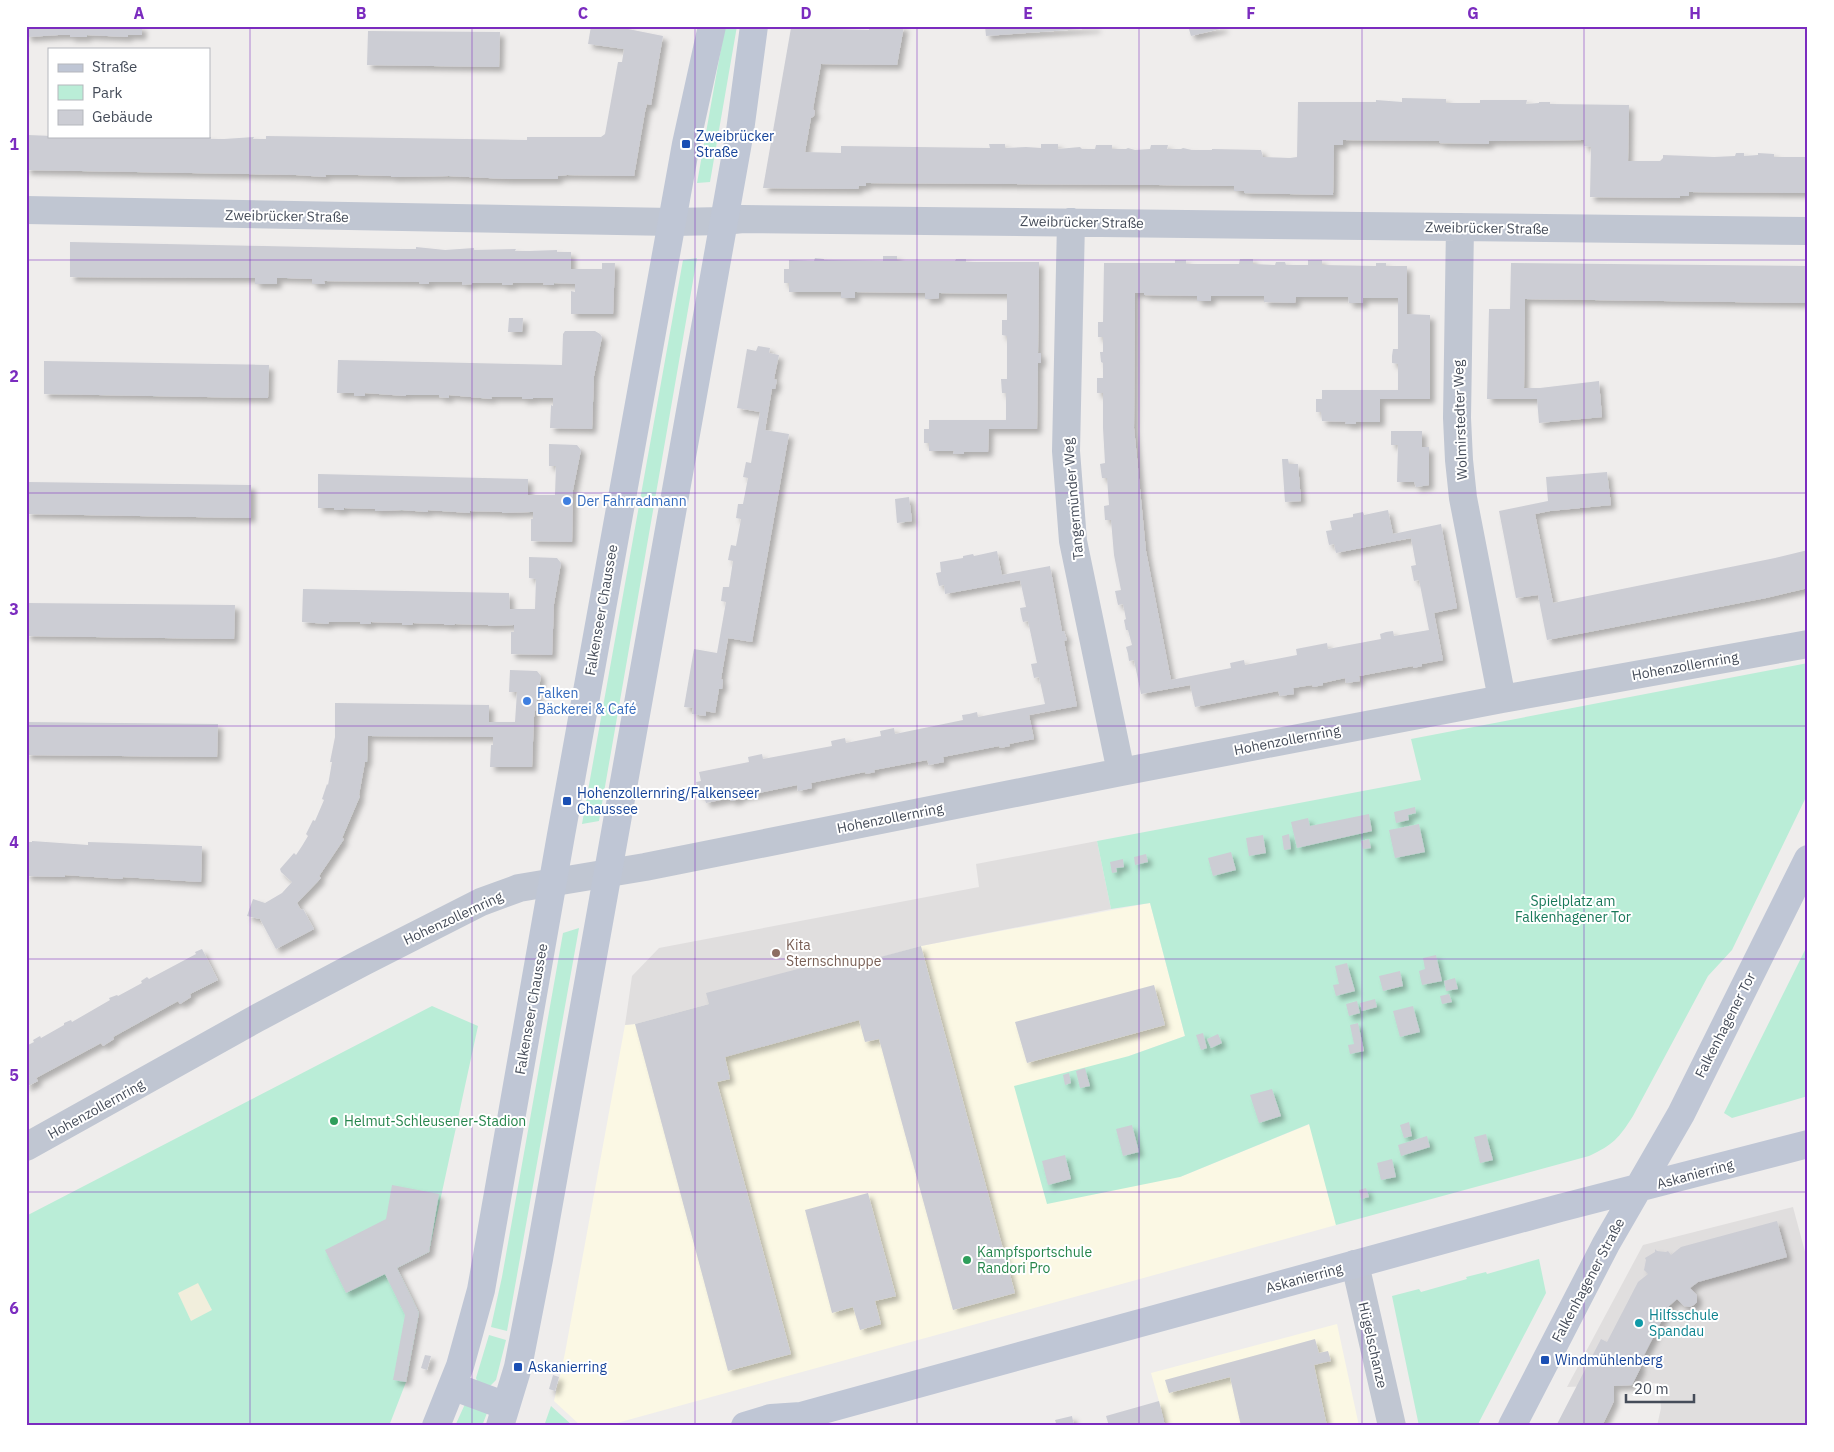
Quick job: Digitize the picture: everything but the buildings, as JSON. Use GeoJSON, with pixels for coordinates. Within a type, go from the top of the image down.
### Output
{"type":"FeatureCollection","features":[{"type":"Feature","properties":{"kind":"main road","name":"Falkenseer Chaussee"},"geometry":{"type":"LineString","coordinates":[[436,1426],[470,1336],[481,1290],[552,883],[686,144],[712,26]]}},
{"type":"Feature","properties":{"kind":"main road"},"geometry":{"type":"LineString","coordinates":[[452,1386],[503,1416],[518,1367],[526,1331],[740,131],[754,26]]}},
{"type":"Feature","properties":{"kind":"main road","name":"Falkenhagener Tor"},"geometry":{"type":"LineString","coordinates":[[1638,1189],[1681,1114],[1808,859]]}},
{"type":"Feature","properties":{"kind":"main road","name":"Askanierring"},"geometry":{"type":"LineString","coordinates":[[745,1426],[771,1418],[794,1421],[1355,1264],[1808,1144]]}},
{"type":"Feature","properties":{"kind":"main road","name":"Falkenhagener Straße"},"geometry":{"type":"LineString","coordinates":[[1512,1426],[1606,1244],[1638,1189]]}},
{"type":"Feature","properties":{"kind":"street","name":"Zweibrücker Straße"},"geometry":{"type":"LineString","coordinates":[[26,210],[672,222],[743,219],[1808,231]]}},
{"type":"Feature","properties":{"kind":"street","name":"Tangermünder Weg"},"geometry":{"type":"LineString","coordinates":[[1071,222],[1066,451],[1073,541],[1121,772]]}},
{"type":"Feature","properties":{"kind":"street","name":"Wolmirstedter Weg"},"geometry":{"type":"LineString","coordinates":[[1460,227],[1457,418],[1459,460],[1463,498],[1502,699]]}},
{"type":"Feature","properties":{"kind":"street","name":"Hohenzollernring"},"geometry":{"type":"LineString","coordinates":[[26,1148],[259,1017],[481,902],[518,888],[607,873],[1502,699],[1808,644]]}},
{"type":"Feature","properties":{"kind":"street","name":"Hügelschanze"},"geometry":{"type":"LineString","coordinates":[[1355,1264],[1392,1426]]}},
{"type":"Feature","properties":{"kind":"shaded area","name":"Kita Sternschnuppe"},"geometry":{"type":"Polygon","coordinates":[[[1097,841],[1111,909],[921,946],[846,967],[859,1020],[725,1057],[709,1004],[625,1025],[632,976],[659,948],[979,887],[976,864],[1097,841]]]}},
{"type":"Feature","properties":{"kind":"shaded area"},"geometry":{"type":"Polygon","coordinates":[[[1150,903],[1185,1036],[1129,1056],[1180,1177],[1310,1124],[1336,1225],[606,1426],[581,1426],[554,1401],[565,1353],[625,1025],[635,1024],[921,946],[1150,903]]]}},
{"type":"Feature","properties":{"kind":"shaded area"},"geometry":{"type":"Polygon","coordinates":[[[1793,1207],[1808,1263],[1808,1426],[1657,1426],[1661,1408],[1659,1383],[1567,1387],[1643,1245],[1793,1207]]]}},
{"type":"Feature","properties":{"kind":"shaded area"},"geometry":{"type":"Polygon","coordinates":[[[1337,1324],[1359,1426],[1166,1426],[1151,1373],[1337,1324]]]}},
{"type":"Feature","properties":{"kind":"green space"},"geometry":{"type":"Polygon","coordinates":[[[725,26],[737,26],[710,182],[697,183],[725,26]]]}},
{"type":"Feature","properties":{"kind":"green space"},"geometry":{"type":"Polygon","coordinates":[[[697,258],[599,821],[582,824],[683,260],[697,258]]]}},
{"type":"Feature","properties":{"kind":"green space","name":"Spielplatz am Falkenhagener Tor"},"geometry":{"type":"Polygon","coordinates":[[[1808,663],[1808,793],[1732,950],[1708,976],[1633,1116],[1624,1130],[1610,1144],[1589,1156],[1336,1225],[1309,1124],[1180,1177],[1047,1204],[1014,1086],[1129,1056],[1185,1036],[1150,903],[1111,909],[1097,841],[1421,780],[1411,739],[1808,663]]]}},
{"type":"Feature","properties":{"kind":"green space"},"geometry":{"type":"Polygon","coordinates":[[[579,928],[507,1331],[491,1327],[502,1277],[563,933],[579,928]]]}},
{"type":"Feature","properties":{"kind":"green space"},"geometry":{"type":"Polygon","coordinates":[[[1808,944],[1808,1096],[1732,1118],[1724,1113],[1808,944]]]}},
{"type":"Feature","properties":{"kind":"green space","name":"Helmut-Schleusener-Stadion"},"geometry":{"type":"Polygon","coordinates":[[[432,1006],[478,1026],[429,1252],[397,1268],[419,1313],[406,1382],[389,1426],[26,1426],[26,1216],[432,1006]]]}},
{"type":"Feature","properties":{"kind":"green space"},"geometry":{"type":"Polygon","coordinates":[[[1539,1259],[1546,1293],[1477,1426],[1419,1426],[1392,1296],[1419,1289],[1421,1292],[1467,1279],[1466,1277],[1486,1272],[1487,1274],[1539,1259]]]}},
{"type":"Feature","properties":{"kind":"green space"},"geometry":{"type":"Polygon","coordinates":[[[489,1335],[506,1340],[496,1380],[489,1387],[477,1381],[476,1378],[489,1335]]]}},
{"type":"Feature","properties":{"kind":"green space"},"geometry":{"type":"Polygon","coordinates":[[[465,1404],[487,1413],[482,1426],[455,1426],[465,1404]]]}},
{"type":"Feature","properties":{"kind":"green space"},"geometry":{"type":"Polygon","coordinates":[[[551,1406],[573,1426],[544,1426],[551,1406]]]}},
{"type":"Feature","properties":{"kind":"sand"},"geometry":{"type":"Polygon","coordinates":[[[198,1283],[212,1310],[191,1321],[178,1293],[198,1283]]]}},
{"type":"Feature","properties":{"kind":"place","name":"Zweibrücker Straße"},"geometry":{"type":"Point","coordinates":[686,144]}},
{"type":"Feature","properties":{"kind":"place","name":"Der Fahrradmann"},"geometry":{"type":"Point","coordinates":[567,501]}},
{"type":"Feature","properties":{"kind":"place","name":"Falken Bäckerei & Café"},"geometry":{"type":"Point","coordinates":[527,701]}},
{"type":"Feature","properties":{"kind":"place","name":"Hohenzollernring/Falkenseer Chaussee"},"geometry":{"type":"Point","coordinates":[567,801]}},
{"type":"Feature","properties":{"kind":"place","name":"Kita Sternschnuppe"},"geometry":{"type":"Point","coordinates":[776,953]}},
{"type":"Feature","properties":{"kind":"place","name":"Helmut-Schleusener-Stadion"},"geometry":{"type":"Point","coordinates":[334,1121]}},
{"type":"Feature","properties":{"kind":"place","name":"Kampfsportschule Randori Pro"},"geometry":{"type":"Point","coordinates":[967,1260]}},
{"type":"Feature","properties":{"kind":"place","name":"Hilfsschule Spandau"},"geometry":{"type":"Point","coordinates":[1639,1323]}},
{"type":"Feature","properties":{"kind":"place","name":"Windmühlenberg"},"geometry":{"type":"Point","coordinates":[1545,1360]}},
{"type":"Feature","properties":{"kind":"place","name":"Askanierring"},"geometry":{"type":"Point","coordinates":[518,1367]}}]}
